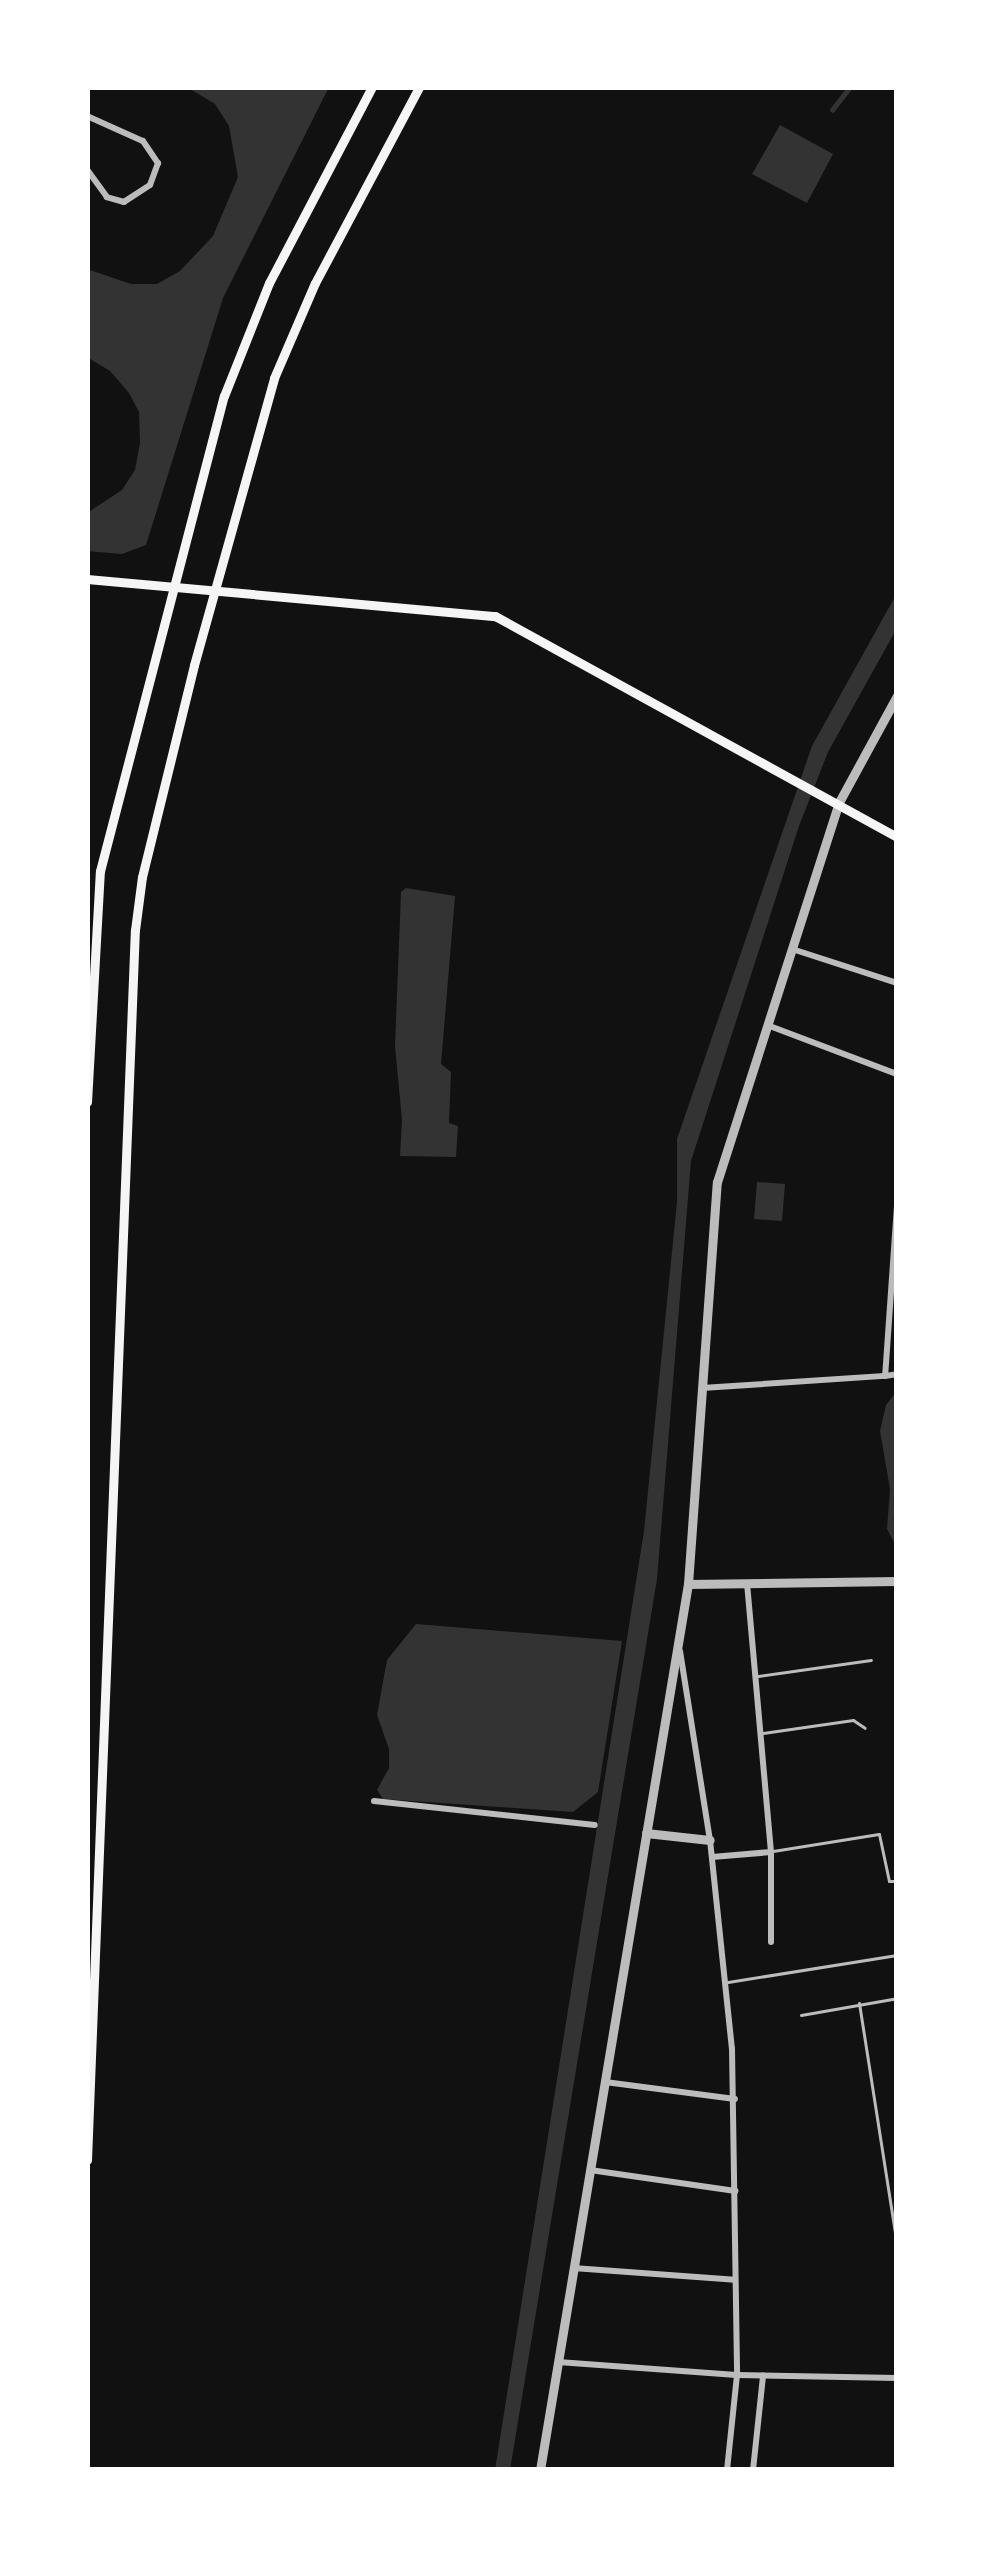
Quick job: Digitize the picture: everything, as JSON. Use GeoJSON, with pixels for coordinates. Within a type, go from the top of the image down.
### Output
{"type":"FeatureCollection","features":[{"type":"Feature","properties":{"kind":"main road"},"geometry":{"type":"LineString","coordinates":[[87,1102],[88,1034],[104,854],[237,357],[286,248],[372,87]]}},
{"type":"Feature","properties":{"kind":"main road"},"geometry":{"type":"LineString","coordinates":[[87,2160],[135,930],[158,802],[263,411],[287,345],[419,87]]}},
{"type":"Feature","properties":{"kind":"main road"},"geometry":{"type":"LineString","coordinates":[[87,579],[495,616],[897,837]]}},
{"type":"Feature","properties":{"kind":"street"},"geometry":{"type":"LineString","coordinates":[[87,116],[142,141],[158,163],[150,184],[124,202],[107,197],[87,169]]}},
{"type":"Feature","properties":{"kind":"street"},"geometry":{"type":"LineString","coordinates":[[540,2470],[688,1584],[717,1182],[838,805],[897,696]]}},
{"type":"Feature","properties":{"kind":"street"},"geometry":{"type":"LineString","coordinates":[[792,949],[897,983]]}},
{"type":"Feature","properties":{"kind":"street"},"geometry":{"type":"LineString","coordinates":[[767,1025],[897,1074]]}},
{"type":"Feature","properties":{"kind":"street"},"geometry":{"type":"LineString","coordinates":[[885,1376],[897,1206]]}},
{"type":"Feature","properties":{"kind":"street"},"geometry":{"type":"LineString","coordinates":[[702,1388],[897,1374]]}},
{"type":"Feature","properties":{"kind":"street"},"geometry":{"type":"LineString","coordinates":[[688,1584],[897,1580]]}},
{"type":"Feature","properties":{"kind":"street"},"geometry":{"type":"LineString","coordinates":[[747,1582],[771,1852],[770,1942]]}},
{"type":"Feature","properties":{"kind":"street"},"geometry":{"type":"LineString","coordinates":[[678,1642],[710,1840],[734,2099],[737,2375],[727,2470]]}},
{"type":"Feature","properties":{"kind":"street"},"geometry":{"type":"LineString","coordinates":[[374,1801],[595,1825]]}},
{"type":"Feature","properties":{"kind":"street"},"geometry":{"type":"LineString","coordinates":[[646,1833],[710,1840]]}},
{"type":"Feature","properties":{"kind":"street"},"geometry":{"type":"LineString","coordinates":[[712,1857],[771,1852]]}},
{"type":"Feature","properties":{"kind":"street"},"geometry":{"type":"LineString","coordinates":[[604,2082],[734,2099]]}},
{"type":"Feature","properties":{"kind":"street"},"geometry":{"type":"LineString","coordinates":[[590,2170],[735,2191]]}},
{"type":"Feature","properties":{"kind":"street"},"geometry":{"type":"LineString","coordinates":[[573,2268],[735,2280]]}},
{"type":"Feature","properties":{"kind":"street"},"geometry":{"type":"LineString","coordinates":[[558,2362],[737,2375],[897,2378]]}},
{"type":"Feature","properties":{"kind":"street"},"geometry":{"type":"LineString","coordinates":[[753,2470],[763,2376]]}},
{"type":"Feature","properties":{"kind":"lane"},"geometry":{"type":"LineString","coordinates":[[756,1676],[872,1660]]}},
{"type":"Feature","properties":{"kind":"lane"},"geometry":{"type":"LineString","coordinates":[[762,1734],[853,1720],[865,1728]]}},
{"type":"Feature","properties":{"kind":"lane"},"geometry":{"type":"LineString","coordinates":[[771,1852],[879,1834],[889,1881],[897,1880]]}},
{"type":"Feature","properties":{"kind":"lane"},"geometry":{"type":"LineString","coordinates":[[726,1982],[897,1955]]}},
{"type":"Feature","properties":{"kind":"lane"},"geometry":{"type":"LineString","coordinates":[[801,2015],[897,1998]]}},
{"type":"Feature","properties":{"kind":"lane"},"geometry":{"type":"LineString","coordinates":[[860,2003],[897,2247]]}},
{"type":"Feature","properties":{"kind":"shaded area"},"geometry":{"type":"Polygon","coordinates":[[[187,87],[329,87],[223,298],[146,545],[122,554],[87,551],[87,513],[122,490],[135,470],[140,443],[139,412],[129,393],[110,371],[87,357],[87,269],[131,284],[157,284],[180,271],[213,236],[238,177],[229,126],[215,104],[187,87]]]}},
{"type":"Feature","properties":{"kind":"shaded area"},"geometry":{"type":"Polygon","coordinates":[[[780,125],[833,154],[807,203],[752,174],[780,125]]]}},
{"type":"Feature","properties":{"kind":"shaded area"},"geometry":{"type":"Polygon","coordinates":[[[897,593],[897,628],[828,752],[799,826],[691,1161],[657,1579],[510,2470],[495,2470],[644,1531],[677,1202],[677,1139],[812,746],[897,593]]]}},
{"type":"Feature","properties":{"kind":"shaded area"},"geometry":{"type":"Polygon","coordinates":[[[406,888],[455,896],[441,1064],[451,1072],[449,1123],[458,1126],[456,1157],[400,1156],[402,1120],[395,1046],[401,892],[406,888]]]}},
{"type":"Feature","properties":{"kind":"shaded area"},"geometry":{"type":"Polygon","coordinates":[[[757,1182],[785,1184],[782,1221],[754,1219],[757,1182]]]}},
{"type":"Feature","properties":{"kind":"shaded area"},"geometry":{"type":"Polygon","coordinates":[[[897,1391],[897,1548],[887,1529],[890,1489],[880,1431],[886,1405],[897,1391]]]}},
{"type":"Feature","properties":{"kind":"shaded area"},"geometry":{"type":"Polygon","coordinates":[[[416,1624],[622,1641],[598,1792],[573,1812],[383,1799],[377,1790],[389,1768],[389,1749],[377,1715],[387,1660],[416,1624]]]}},
{"type":"Feature","properties":{"kind":"waterway"},"geometry":{"type":"LineString","coordinates":[[832,110],[850,87]]}}]}
